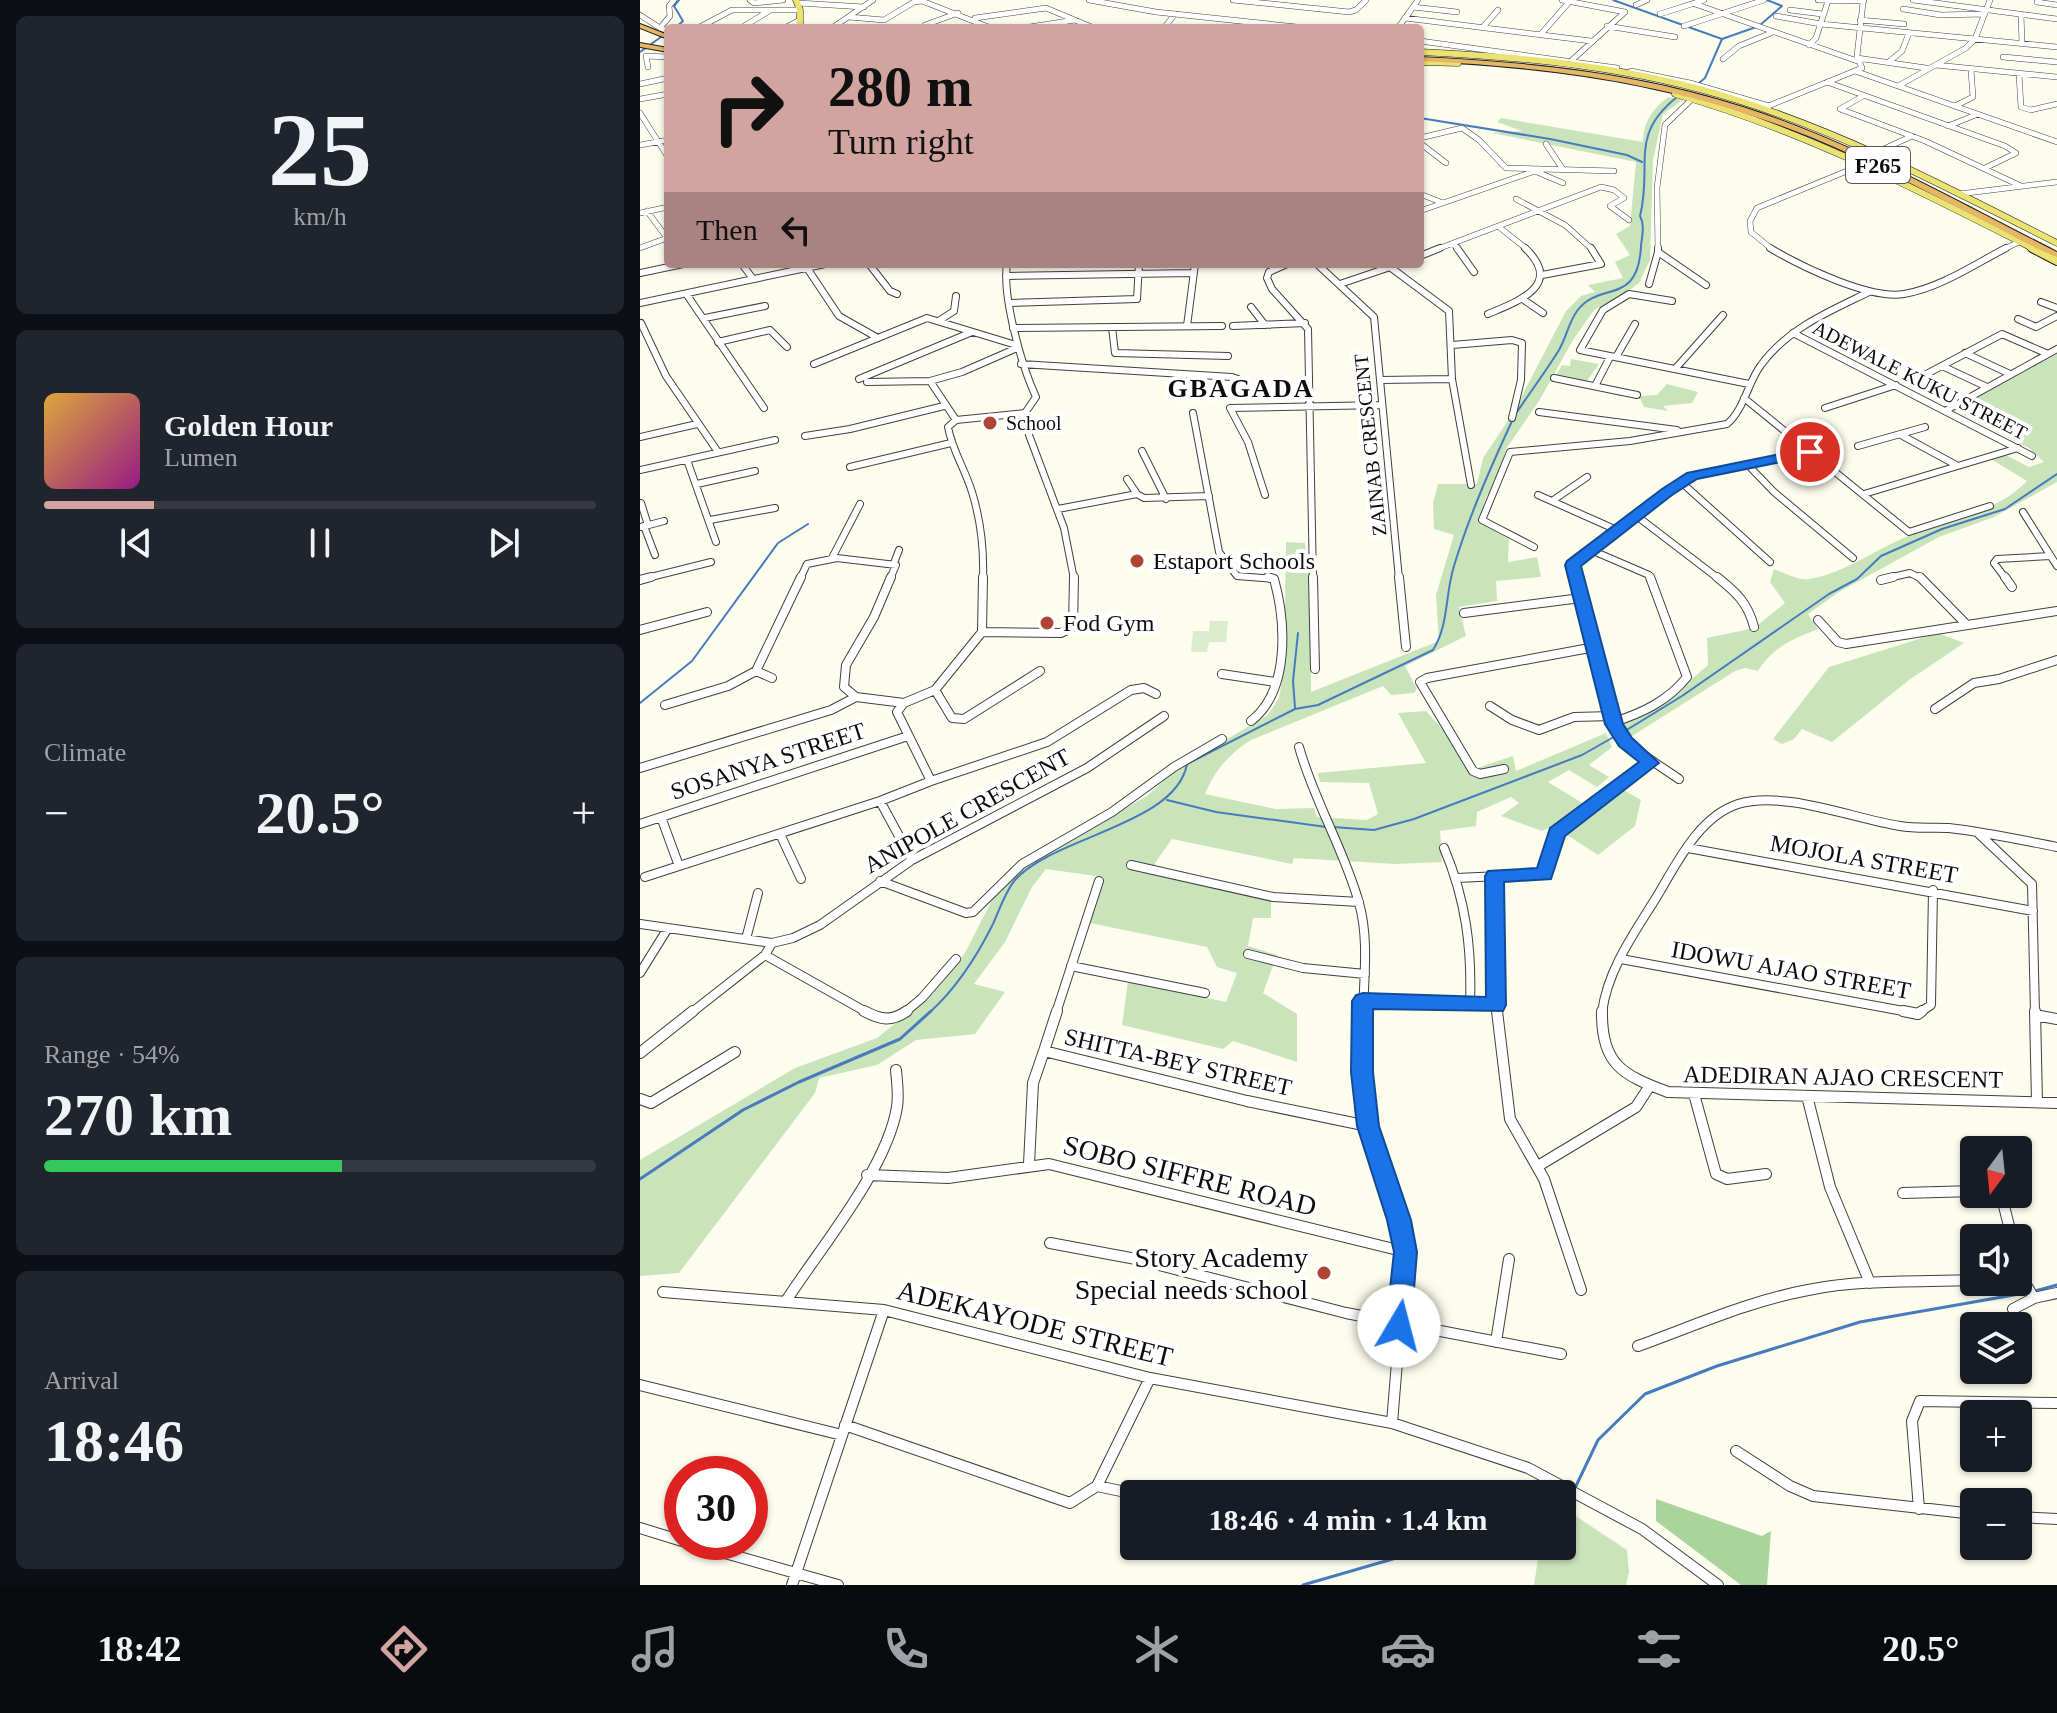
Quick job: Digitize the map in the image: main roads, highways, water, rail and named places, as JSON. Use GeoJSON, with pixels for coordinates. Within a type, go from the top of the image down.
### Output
{"type":"FeatureCollection","features":[{"type":"Feature","properties":{"kind":"highway"},"geometry":{"type":"LineString","coordinates":[[641,27],[664,36]]}},
{"type":"Feature","properties":{"kind":"highway"},"geometry":{"type":"LineString","coordinates":[[640,42],[664,38]]}},
{"type":"Feature","properties":{"kind":"highway"},"geometry":{"type":"LineString","coordinates":[[640,42],[664,52]]}},
{"type":"Feature","properties":{"kind":"highway"},"geometry":{"type":"LineString","coordinates":[[640,52],[664,54]]}},
{"type":"Feature","properties":{"kind":"highway","name":"F265"},"geometry":{"type":"LineString","coordinates":[[1424,57],[1563,70],[1681,88],[1824,140],[2057,260]]}},
{"type":"Feature","properties":{"kind":"highway","name":"F265"},"geometry":{"type":"LineString","coordinates":[[1695,93],[1747,106],[1827,136],[2057,246]]}},
{"type":"Feature","properties":{"kind":"main road"},"geometry":{"type":"LineString","coordinates":[[798,4],[800,24]]}},
{"type":"Feature","properties":{"kind":"main road"},"geometry":{"type":"LineString","coordinates":[[1424,57],[1572,63],[1681,88]]}},
{"type":"Feature","properties":{"kind":"main road"},"geometry":{"type":"LineString","coordinates":[[1695,93],[1767,107],[1875,153],[2057,246]]}},
{"type":"Feature","properties":{"kind":"main road"},"geometry":{"type":"LineString","coordinates":[[1695,93],[1783,127],[1864,164],[2057,260]]}},
{"type":"Feature","properties":{"kind":"waterway"},"geometry":{"type":"LineString","coordinates":[[679,0],[674,6],[683,21],[680,24]]}},
{"type":"Feature","properties":{"kind":"waterway"},"geometry":{"type":"LineString","coordinates":[[1613,0],[1722,39]]}},
{"type":"Feature","properties":{"kind":"waterway"},"geometry":{"type":"LineString","coordinates":[[1722,39],[1759,26],[1782,6],[1767,0]]}},
{"type":"Feature","properties":{"kind":"waterway"},"geometry":{"type":"LineString","coordinates":[[640,52],[664,35]]}},
{"type":"Feature","properties":{"kind":"waterway"},"geometry":{"type":"LineString","coordinates":[[1699,83],[1705,78],[1722,39]]}},
{"type":"Feature","properties":{"kind":"waterway"},"geometry":{"type":"LineString","coordinates":[[1517,412],[1559,350],[1577,311],[1596,296],[1616,290],[1633,278],[1642,234],[1640,216],[1647,138],[1662,111],[1677,97]]}},
{"type":"Feature","properties":{"kind":"waterway"},"geometry":{"type":"LineString","coordinates":[[1424,119],[1550,139],[1627,155],[1642,162]]}},
{"type":"Feature","properties":{"kind":"waterway"},"geometry":{"type":"LineString","coordinates":[[930,1012],[973,961],[1011,885],[1033,865],[1138,816],[1161,802],[1178,785],[1187,764],[1295,709],[1318,705],[1433,650],[1442,630],[1451,577],[1460,547],[1512,421]]}},
{"type":"Feature","properties":{"kind":"waterway"},"geometry":{"type":"LineString","coordinates":[[1625,731],[1682,696],[1829,594],[1857,579],[1881,556],[1942,529],[2005,509],[2057,474]]}},
{"type":"Feature","properties":{"kind":"waterway"},"geometry":{"type":"LineString","coordinates":[[640,703],[692,661],[778,543],[808,524]]}},
{"type":"Feature","properties":{"kind":"waterway"},"geometry":{"type":"LineString","coordinates":[[1295,708],[1293,681],[1298,633]]}},
{"type":"Feature","properties":{"kind":"waterway"},"geometry":{"type":"LineString","coordinates":[[1333,827],[1374,830],[1414,819],[1582,755],[1619,734]]}},
{"type":"Feature","properties":{"kind":"waterway"},"geometry":{"type":"LineString","coordinates":[[1167,800],[1216,812],[1326,827]]}},
{"type":"Feature","properties":{"kind":"waterway"},"geometry":{"type":"LineString","coordinates":[[640,1179],[743,1110],[799,1082],[900,1039],[930,1012]]}},
{"type":"Feature","properties":{"kind":"waterway"},"geometry":{"type":"LineString","coordinates":[[2035,1291],[2057,1285]]}},
{"type":"Feature","properties":{"kind":"waterway"},"geometry":{"type":"LineString","coordinates":[[1576,1486],[1598,1440],[1645,1394],[1717,1366],[1860,1322],[2008,1296]]}},
{"type":"Feature","properties":{"kind":"waterway"},"geometry":{"type":"LineString","coordinates":[[1303,1585],[1389,1560]]}},
{"type":"Feature","properties":{"kind":"place","name":"School"},"geometry":{"type":"Point","coordinates":[990,423]}},
{"type":"Feature","properties":{"kind":"place","name":"Estaport Schools"},"geometry":{"type":"Point","coordinates":[1137,561]}},
{"type":"Feature","properties":{"kind":"place","name":"Fod Gym"},"geometry":{"type":"Point","coordinates":[1047,623]}},
{"type":"Feature","properties":{"kind":"place","name":"Story Academy Special needs school"},"geometry":{"type":"Point","coordinates":[1324,1273]}},
{"type":"Feature","properties":{"kind":"district","name":"GBAGADA"},"geometry":{"type":"Point","coordinates":[1241,388]}}]}
